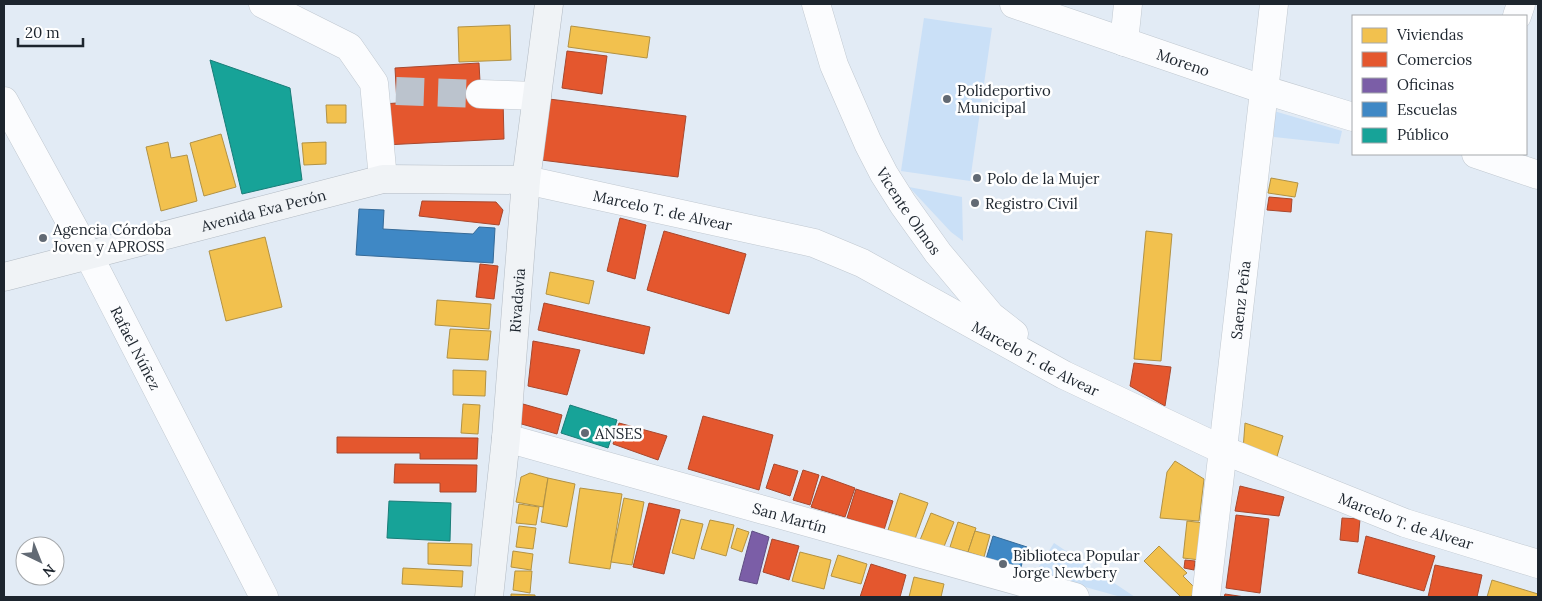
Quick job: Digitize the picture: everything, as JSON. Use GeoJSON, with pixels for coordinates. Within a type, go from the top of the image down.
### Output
{"type":"FeatureCollection","features":[{"type":"Feature","properties":{"kind":"main road","name":"Rivadavia"},"geometry":{"type":"LineString","coordinates":[[489,597],[506,438],[526,180],[549,4]]}},
{"type":"Feature","properties":{"kind":"main road","name":"Avenida Eva Perón"},"geometry":{"type":"LineString","coordinates":[[4,277],[382,179],[526,180]]}},
{"type":"Feature","properties":{"kind":"street"},"geometry":{"type":"LineString","coordinates":[[263,4],[348,47],[374,83],[386,91],[382,179]]}},
{"type":"Feature","properties":{"kind":"street","name":"Vicente Olmos"},"geometry":{"type":"LineString","coordinates":[[816,4],[838,74],[868,142],[884,174],[903,204],[938,253],[991,316],[1064,375]]}},
{"type":"Feature","properties":{"kind":"street","name":"Moreno"},"geometry":{"type":"LineString","coordinates":[[1014,4],[1265,90],[1352,117]]}},
{"type":"Feature","properties":{"kind":"street"},"geometry":{"type":"LineString","coordinates":[[1124,42],[1128,4]]}},
{"type":"Feature","properties":{"kind":"street","name":"Saenz Peña"},"geometry":{"type":"LineString","coordinates":[[1206,597],[1274,4]]}},
{"type":"Feature","properties":{"kind":"street"},"geometry":{"type":"LineString","coordinates":[[480,94],[537,96]]}},
{"type":"Feature","properties":{"kind":"street","name":"Rafael Núñez"},"geometry":{"type":"LineString","coordinates":[[4,101],[89,256],[264,597]]}},
{"type":"Feature","properties":{"kind":"street"},"geometry":{"type":"LineString","coordinates":[[1479,155],[1538,175]]}},
{"type":"Feature","properties":{"kind":"street","name":"Marcelo T. de Alvear"},"geometry":{"type":"LineString","coordinates":[[526,180],[814,243],[862,263],[1064,375],[1224,450],[1405,523],[1538,564]]}},
{"type":"Feature","properties":{"kind":"street","name":"San Martín"},"geometry":{"type":"LineString","coordinates":[[506,438],[1075,597]]}},
{"type":"Feature","properties":{"kind":"shaded area","name":"Polideportivo Municipal"},"geometry":{"type":"Polygon","coordinates":[[[924,18],[992,28],[970,181],[901,171],[924,18]]]}},
{"type":"Feature","properties":{"kind":"shaded area"},"geometry":{"type":"Polygon","coordinates":[[[1274,111],[1342,131],[1339,144],[1274,137],[1274,111]]]}},
{"type":"Feature","properties":{"kind":"shaded area"},"geometry":{"type":"Polygon","coordinates":[[[909,187],[962,197],[963,241],[951,232],[909,187]]]}},
{"type":"Feature","properties":{"kind":"shaded area"},"geometry":{"type":"Polygon","coordinates":[[[1054,543],[1135,597],[1121,597],[1035,573],[1054,543]]]}},
{"type":"Feature","properties":{"kind":"building: Viviendas"},"geometry":{"type":"Polygon","coordinates":[[[510,25],[511,60],[459,62],[458,27],[510,25]]]}},
{"type":"Feature","properties":{"kind":"building: Viviendas"},"geometry":{"type":"Polygon","coordinates":[[[571,26],[650,37],[647,58],[568,47],[571,26]]]}},
{"type":"Feature","properties":{"kind":"building: Viviendas"},"geometry":{"type":"Polygon","coordinates":[[[326,105],[346,105],[346,123],[327,123],[326,105]]]}},
{"type":"Feature","properties":{"kind":"building: Viviendas"},"geometry":{"type":"Polygon","coordinates":[[[221,134],[236,187],[204,196],[190,143],[221,134]]]}},
{"type":"Feature","properties":{"kind":"building: Viviendas"},"geometry":{"type":"Polygon","coordinates":[[[168,142],[171,158],[187,155],[197,201],[161,211],[146,147],[168,142]]]}},
{"type":"Feature","properties":{"kind":"building: Viviendas"},"geometry":{"type":"Polygon","coordinates":[[[326,142],[326,164],[304,165],[302,143],[326,142]]]}},
{"type":"Feature","properties":{"kind":"building: Viviendas"},"geometry":{"type":"Polygon","coordinates":[[[1271,178],[1298,183],[1295,197],[1268,193],[1271,178]]]}},
{"type":"Feature","properties":{"kind":"building: Viviendas"},"geometry":{"type":"Polygon","coordinates":[[[1146,231],[1172,234],[1161,361],[1134,359],[1146,231]]]}},
{"type":"Feature","properties":{"kind":"building: Viviendas"},"geometry":{"type":"Polygon","coordinates":[[[265,237],[282,307],[226,321],[209,251],[265,237]]]}},
{"type":"Feature","properties":{"kind":"building: Viviendas"},"geometry":{"type":"Polygon","coordinates":[[[550,272],[594,281],[589,304],[546,294],[550,272]]]}},
{"type":"Feature","properties":{"kind":"building: Viviendas"},"geometry":{"type":"Polygon","coordinates":[[[437,300],[491,304],[489,329],[435,325],[437,300]]]}},
{"type":"Feature","properties":{"kind":"building: Viviendas"},"geometry":{"type":"Polygon","coordinates":[[[450,329],[491,331],[488,360],[447,358],[450,329]]]}},
{"type":"Feature","properties":{"kind":"building: Viviendas"},"geometry":{"type":"Polygon","coordinates":[[[453,370],[486,371],[485,396],[453,395],[453,370]]]}},
{"type":"Feature","properties":{"kind":"building: Viviendas"},"geometry":{"type":"Polygon","coordinates":[[[463,404],[480,405],[478,434],[461,433],[463,404]]]}},
{"type":"Feature","properties":{"kind":"building: Viviendas"},"geometry":{"type":"Polygon","coordinates":[[[1245,423],[1283,436],[1276,460],[1243,450],[1245,423]]]}},
{"type":"Feature","properties":{"kind":"building: Viviendas"},"geometry":{"type":"Polygon","coordinates":[[[1175,461],[1204,479],[1199,521],[1160,518],[1167,472],[1175,461]]]}},
{"type":"Feature","properties":{"kind":"building: Viviendas"},"geometry":{"type":"Polygon","coordinates":[[[530,473],[548,478],[543,507],[516,502],[521,477],[530,473]]]}},
{"type":"Feature","properties":{"kind":"building: Viviendas"},"geometry":{"type":"Polygon","coordinates":[[[548,478],[575,484],[567,527],[541,522],[548,478]]]}},
{"type":"Feature","properties":{"kind":"building: Viviendas"},"geometry":{"type":"Polygon","coordinates":[[[580,488],[622,494],[610,569],[569,563],[580,488]]]}},
{"type":"Feature","properties":{"kind":"building: Viviendas"},"geometry":{"type":"Polygon","coordinates":[[[900,493],[928,503],[915,539],[888,530],[900,493]]]}},
{"type":"Feature","properties":{"kind":"building: Viviendas"},"geometry":{"type":"Polygon","coordinates":[[[624,498],[644,502],[632,565],[611,562],[624,498]]]}},
{"type":"Feature","properties":{"kind":"building: Viviendas"},"geometry":{"type":"Polygon","coordinates":[[[519,504],[539,507],[536,525],[516,523],[519,504]]]}},
{"type":"Feature","properties":{"kind":"building: Viviendas"},"geometry":{"type":"Polygon","coordinates":[[[931,513],[954,522],[943,549],[920,540],[931,513]]]}},
{"type":"Feature","properties":{"kind":"building: Viviendas"},"geometry":{"type":"Polygon","coordinates":[[[681,519],[703,524],[694,559],[672,553],[681,519]]]}},
{"type":"Feature","properties":{"kind":"building: Viviendas"},"geometry":{"type":"Polygon","coordinates":[[[710,520],[734,525],[726,556],[701,549],[710,520]]]}},
{"type":"Feature","properties":{"kind":"building: Viviendas"},"geometry":{"type":"Polygon","coordinates":[[[1187,521],[1204,523],[1200,560],[1183,558],[1187,521]]]}},
{"type":"Feature","properties":{"kind":"building: Viviendas"},"geometry":{"type":"Polygon","coordinates":[[[958,522],[976,528],[968,552],[950,547],[958,522]]]}},
{"type":"Feature","properties":{"kind":"building: Viviendas"},"geometry":{"type":"Polygon","coordinates":[[[519,526],[536,528],[533,549],[516,547],[519,526]]]}},
{"type":"Feature","properties":{"kind":"building: Viviendas"},"geometry":{"type":"Polygon","coordinates":[[[737,528],[749,532],[742,552],[731,548],[737,528]]]}},
{"type":"Feature","properties":{"kind":"building: Viviendas"},"geometry":{"type":"Polygon","coordinates":[[[975,531],[990,535],[984,557],[968,552],[975,531]]]}},
{"type":"Feature","properties":{"kind":"building: Viviendas"},"geometry":{"type":"Polygon","coordinates":[[[428,543],[472,544],[471,566],[428,564],[428,543]]]}},
{"type":"Feature","properties":{"kind":"building: Viviendas"},"geometry":{"type":"Polygon","coordinates":[[[1159,546],[1187,573],[1183,576],[1197,590],[1190,597],[1181,597],[1144,561],[1159,546]]]}},
{"type":"Feature","properties":{"kind":"building: Viviendas"},"geometry":{"type":"Polygon","coordinates":[[[513,551],[533,554],[531,570],[511,567],[513,551]]]}},
{"type":"Feature","properties":{"kind":"building: Viviendas"},"geometry":{"type":"Polygon","coordinates":[[[800,552],[831,560],[824,589],[792,581],[800,552]]]}},
{"type":"Feature","properties":{"kind":"building: Viviendas"},"geometry":{"type":"Polygon","coordinates":[[[838,555],[867,564],[861,584],[831,576],[838,555]]]}},
{"type":"Feature","properties":{"kind":"building: Viviendas"},"geometry":{"type":"Polygon","coordinates":[[[403,568],[463,571],[462,587],[402,584],[403,568]]]}},
{"type":"Feature","properties":{"kind":"building: Viviendas"},"geometry":{"type":"Polygon","coordinates":[[[515,571],[532,571],[530,593],[513,590],[515,571]]]}},
{"type":"Feature","properties":{"kind":"building: Viviendas"},"geometry":{"type":"Polygon","coordinates":[[[914,577],[944,584],[941,597],[909,597],[914,577]]]}},
{"type":"Feature","properties":{"kind":"building: Viviendas"},"geometry":{"type":"Polygon","coordinates":[[[1492,580],[1538,594],[1538,597],[1487,597],[1492,580]]]}},
{"type":"Feature","properties":{"kind":"building: Viviendas"},"geometry":{"type":"Polygon","coordinates":[[[511,594],[535,595],[535,597],[511,597],[511,594]]]}},
{"type":"Feature","properties":{"kind":"building: Comercios"},"geometry":{"type":"Polygon","coordinates":[[[567,51],[607,56],[602,94],[562,88],[567,51]]]}},
{"type":"Feature","properties":{"kind":"building: Comercios"},"geometry":{"type":"Polygon","coordinates":[[[479,63],[481,101],[503,99],[504,139],[384,145],[382,104],[397,103],[395,68],[479,63]]]}},
{"type":"Feature","properties":{"kind":"building: Comercios"},"geometry":{"type":"Polygon","coordinates":[[[549,99],[686,116],[678,177],[541,160],[549,99]]]}},
{"type":"Feature","properties":{"kind":"building: Comercios"},"geometry":{"type":"Polygon","coordinates":[[[1269,197],[1292,199],[1291,212],[1267,210],[1269,197]]]}},
{"type":"Feature","properties":{"kind":"building: Comercios"},"geometry":{"type":"Polygon","coordinates":[[[422,201],[496,202],[503,210],[499,225],[419,216],[422,201]]]}},
{"type":"Feature","properties":{"kind":"building: Comercios"},"geometry":{"type":"Polygon","coordinates":[[[620,218],[646,225],[635,279],[607,271],[620,218]]]}},
{"type":"Feature","properties":{"kind":"building: Comercios"},"geometry":{"type":"Polygon","coordinates":[[[664,231],[746,254],[729,314],[647,290],[664,231]]]}},
{"type":"Feature","properties":{"kind":"building: Comercios"},"geometry":{"type":"Polygon","coordinates":[[[480,264],[498,266],[494,299],[476,297],[480,264]]]}},
{"type":"Feature","properties":{"kind":"building: Comercios"},"geometry":{"type":"Polygon","coordinates":[[[544,303],[650,327],[644,354],[538,330],[544,303]]]}},
{"type":"Feature","properties":{"kind":"building: Comercios"},"geometry":{"type":"Polygon","coordinates":[[[533,341],[580,350],[567,395],[528,386],[533,341]]]}},
{"type":"Feature","properties":{"kind":"building: Comercios"},"geometry":{"type":"Polygon","coordinates":[[[1134,363],[1171,367],[1165,406],[1130,386],[1134,363]]]}},
{"type":"Feature","properties":{"kind":"building: Comercios"},"geometry":{"type":"Polygon","coordinates":[[[523,404],[562,415],[557,434],[518,423],[523,404]]]}},
{"type":"Feature","properties":{"kind":"building: Comercios"},"geometry":{"type":"Polygon","coordinates":[[[703,416],[773,435],[759,490],[688,469],[703,416]]]}},
{"type":"Feature","properties":{"kind":"building: Comercios"},"geometry":{"type":"Polygon","coordinates":[[[619,423],[667,436],[658,460],[613,444],[619,423]]]}},
{"type":"Feature","properties":{"kind":"building: Comercios"},"geometry":{"type":"Polygon","coordinates":[[[337,437],[478,438],[477,459],[420,459],[420,453],[337,453],[337,437]]]}},
{"type":"Feature","properties":{"kind":"building: Comercios"},"geometry":{"type":"Polygon","coordinates":[[[395,464],[477,465],[476,492],[440,492],[440,483],[394,483],[395,464]]]}},
{"type":"Feature","properties":{"kind":"building: Comercios"},"geometry":{"type":"Polygon","coordinates":[[[774,464],[798,471],[790,496],[766,488],[774,464]]]}},
{"type":"Feature","properties":{"kind":"building: Comercios"},"geometry":{"type":"Polygon","coordinates":[[[803,470],[819,475],[810,505],[793,500],[803,470]]]}},
{"type":"Feature","properties":{"kind":"building: Comercios"},"geometry":{"type":"Polygon","coordinates":[[[822,476],[855,488],[845,517],[811,507],[822,476]]]}},
{"type":"Feature","properties":{"kind":"building: Comercios"},"geometry":{"type":"Polygon","coordinates":[[[1240,486],[1284,497],[1279,516],[1235,511],[1240,486]]]}},
{"type":"Feature","properties":{"kind":"building: Comercios"},"geometry":{"type":"Polygon","coordinates":[[[856,489],[893,501],[884,530],[847,518],[856,489]]]}},
{"type":"Feature","properties":{"kind":"building: Comercios"},"geometry":{"type":"Polygon","coordinates":[[[649,503],[680,510],[664,574],[633,567],[649,503]]]}},
{"type":"Feature","properties":{"kind":"building: Comercios"},"geometry":{"type":"Polygon","coordinates":[[[1236,515],[1269,519],[1260,593],[1226,588],[1236,515]]]}},
{"type":"Feature","properties":{"kind":"building: Comercios"},"geometry":{"type":"Polygon","coordinates":[[[1342,518],[1360,519],[1358,542],[1340,540],[1342,518]]]}},
{"type":"Feature","properties":{"kind":"building: Comercios"},"geometry":{"type":"Polygon","coordinates":[[[1366,536],[1435,556],[1424,591],[1358,573],[1366,536]]]}},
{"type":"Feature","properties":{"kind":"building: Comercios"},"geometry":{"type":"Polygon","coordinates":[[[772,539],[799,546],[789,580],[763,572],[772,539]]]}},
{"type":"Feature","properties":{"kind":"building: Comercios"},"geometry":{"type":"Polygon","coordinates":[[[1185,560],[1195,561],[1194,570],[1184,568],[1185,560]]]}},
{"type":"Feature","properties":{"kind":"building: Comercios"},"geometry":{"type":"Polygon","coordinates":[[[871,564],[906,575],[900,597],[860,597],[871,564]]]}},
{"type":"Feature","properties":{"kind":"building: Comercios"},"geometry":{"type":"Polygon","coordinates":[[[1435,565],[1482,575],[1477,597],[1428,597],[1435,565]]]}},
{"type":"Feature","properties":{"kind":"building: Comercios"},"geometry":{"type":"Polygon","coordinates":[[[1225,594],[1245,597],[1224,597],[1225,594]]]}},
{"type":"Feature","properties":{"kind":"building: Oficinas"},"geometry":{"type":"Polygon","coordinates":[[[752,531],[769,537],[757,584],[739,580],[752,531]]]}},
{"type":"Feature","properties":{"kind":"building: Escuelas"},"geometry":{"type":"Polygon","coordinates":[[[359,209],[384,210],[383,229],[473,234],[479,227],[495,228],[493,263],[356,255],[359,209]]]}},
{"type":"Feature","properties":{"kind":"building: Escuelas"},"geometry":{"type":"Polygon","coordinates":[[[993,536],[1027,547],[1020,570],[986,559],[993,536]]]}},
{"type":"Feature","properties":{"kind":"building: Público"},"geometry":{"type":"Polygon","coordinates":[[[210,60],[290,88],[302,180],[242,194],[210,60]]]}},
{"type":"Feature","properties":{"kind":"building: Público"},"geometry":{"type":"Polygon","coordinates":[[[570,405],[617,420],[608,448],[561,433],[570,405]]]}},
{"type":"Feature","properties":{"kind":"building: Público"},"geometry":{"type":"Polygon","coordinates":[[[389,501],[451,503],[450,541],[387,538],[389,501]]]}},
{"type":"Feature","properties":{"kind":"tunnel"},"geometry":{"type":"LineString","coordinates":[[396,91],[480,94]]}},
{"type":"Feature","properties":{"kind":"place","name":"Polideportivo Municipal"},"geometry":{"type":"Point","coordinates":[947,99]}},
{"type":"Feature","properties":{"kind":"place","name":"Polo de la Mujer"},"geometry":{"type":"Point","coordinates":[977,178]}},
{"type":"Feature","properties":{"kind":"place","name":"Registro Civil"},"geometry":{"type":"Point","coordinates":[975,203]}},
{"type":"Feature","properties":{"kind":"place","name":"Agencia Córdoba Joven y APROSS"},"geometry":{"type":"Point","coordinates":[43,238]}},
{"type":"Feature","properties":{"kind":"place","name":"ANSES"},"geometry":{"type":"Point","coordinates":[585,433]}},
{"type":"Feature","properties":{"kind":"place","name":"Biblioteca Popular Jorge Newbery"},"geometry":{"type":"Point","coordinates":[1003,564]}}]}
